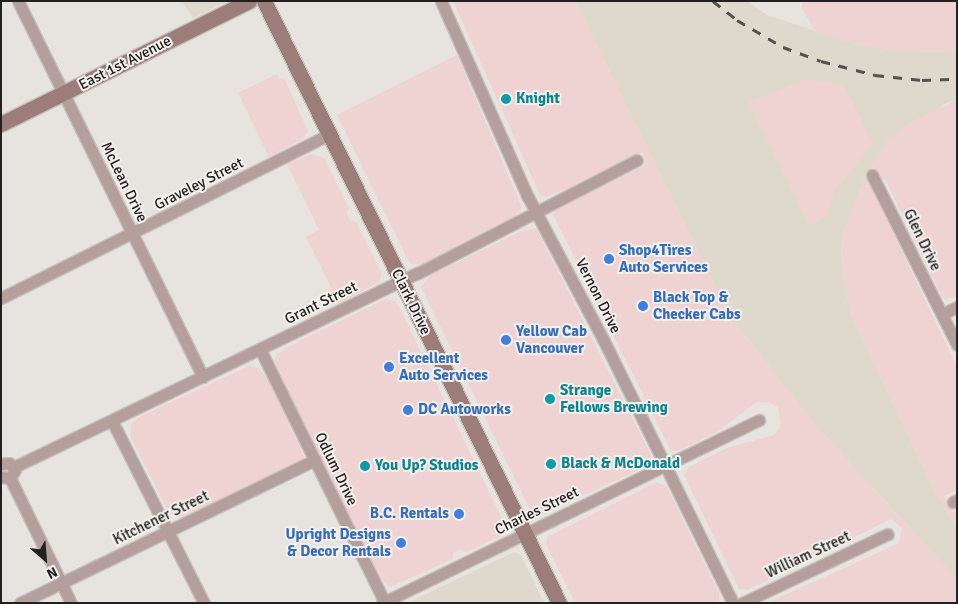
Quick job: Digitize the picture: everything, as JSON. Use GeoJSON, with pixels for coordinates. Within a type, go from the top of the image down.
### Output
{"type":"FeatureCollection","features":[{"type":"Feature","properties":{"kind":"main road","name":"East 1st Avenue"},"geometry":{"type":"LineString","coordinates":[[1,124],[249,1]]}},
{"type":"Feature","properties":{"kind":"main road","name":"Clark Drive"},"geometry":{"type":"LineString","coordinates":[[264,1],[559,603]]}},
{"type":"Feature","properties":{"kind":"street","name":"McLean Drive"},"geometry":{"type":"LineString","coordinates":[[18,1],[203,377]]}},
{"type":"Feature","properties":{"kind":"street","name":"Vernon Drive"},"geometry":{"type":"LineString","coordinates":[[441,1],[516,172],[538,212],[734,603]]}},
{"type":"Feature","properties":{"kind":"street","name":"Graveley Street"},"geometry":{"type":"LineString","coordinates":[[1,298],[133,234],[328,135]]}},
{"type":"Feature","properties":{"kind":"street","name":"Grant Street"},"geometry":{"type":"LineString","coordinates":[[5,468],[112,421],[401,282],[637,160]]}},
{"type":"Feature","properties":{"kind":"street","name":"Glen Drive"},"geometry":{"type":"LineString","coordinates":[[872,175],[957,345]]}},
{"type":"Feature","properties":{"kind":"street"},"geometry":{"type":"LineString","coordinates":[[942,314],[957,307]]}},
{"type":"Feature","properties":{"kind":"street","name":"Odlum Drive"},"geometry":{"type":"LineString","coordinates":[[260,349],[384,602]]}},
{"type":"Feature","properties":{"kind":"street","name":"Charles Street"},"geometry":{"type":"LineString","coordinates":[[384,602],[759,420]]}},
{"type":"Feature","properties":{"kind":"street"},"geometry":{"type":"LineString","coordinates":[[112,421],[204,603]]}},
{"type":"Feature","properties":{"kind":"street","name":"Kitchener Street"},"geometry":{"type":"LineString","coordinates":[[20,603],[315,460]]}},
{"type":"Feature","properties":{"kind":"street"},"geometry":{"type":"LineString","coordinates":[[5,468],[71,603]]}},
{"type":"Feature","properties":{"kind":"street","name":"William Street"},"geometry":{"type":"LineString","coordinates":[[742,603],[888,534]]}},
{"type":"Feature","properties":{"kind":"shaded area"},"geometry":{"type":"Polygon","coordinates":[[[182,1],[228,1],[193,18],[182,1]]]}},
{"type":"Feature","properties":{"kind":"shaded area"},"geometry":{"type":"Polygon","coordinates":[[[453,1],[575,1],[730,316],[816,426],[957,579],[957,603],[767,603],[899,543],[902,528],[891,519],[748,590],[739,589],[684,475],[689,467],[727,448],[774,435],[781,426],[778,408],[769,402],[757,402],[718,431],[678,451],[670,449],[553,215],[557,209],[647,164],[642,152],[563,191],[546,196],[540,195],[453,1]]]}},
{"type":"Feature","properties":{"kind":"shaded area"},"geometry":{"type":"Polygon","coordinates":[[[575,1],[747,1],[767,15],[855,44],[903,51],[957,52],[957,100],[944,104],[867,172],[841,239],[842,270],[851,315],[935,492],[957,528],[957,579],[816,426],[730,316],[575,1]]]}},
{"type":"Feature","properties":{"kind":"shaded area"},"geometry":{"type":"Polygon","coordinates":[[[804,1],[957,1],[957,52],[903,51],[855,44],[816,32],[801,7],[804,1]]]}},
{"type":"Feature","properties":{"kind":"shaded area"},"geometry":{"type":"Polygon","coordinates":[[[457,55],[522,208],[511,220],[422,264],[410,264],[337,115],[457,55]]]}},
{"type":"Feature","properties":{"kind":"shaded area"},"geometry":{"type":"Polygon","coordinates":[[[277,74],[279,79],[285,80],[308,131],[304,138],[269,157],[238,93],[277,74]]]}},
{"type":"Feature","properties":{"kind":"shaded area"},"geometry":{"type":"Polygon","coordinates":[[[806,79],[844,85],[873,144],[835,190],[827,216],[809,225],[748,102],[806,79]]]}},
{"type":"Feature","properties":{"kind":"shaded area"},"geometry":{"type":"Polygon","coordinates":[[[957,100],[957,297],[947,300],[942,297],[885,179],[869,182],[957,367],[957,490],[945,496],[953,512],[957,511],[957,528],[935,492],[851,315],[842,270],[841,239],[867,172],[888,139],[916,119],[957,100]]]}},
{"type":"Feature","properties":{"kind":"shaded area"},"geometry":{"type":"Polygon","coordinates":[[[312,154],[324,158],[349,208],[347,214],[350,220],[356,222],[382,274],[379,282],[339,304],[306,237],[319,230],[287,164],[312,154]]]}},
{"type":"Feature","properties":{"kind":"shaded area"},"geometry":{"type":"Polygon","coordinates":[[[536,228],[652,457],[647,466],[537,517],[531,512],[421,287],[431,275],[524,230],[536,228]]]}},
{"type":"Feature","properties":{"kind":"shaded area"},"geometry":{"type":"Polygon","coordinates":[[[386,299],[397,302],[507,529],[503,535],[466,552],[461,549],[453,553],[453,559],[390,587],[377,575],[274,361],[278,353],[301,340],[386,299]]]}},
{"type":"Feature","properties":{"kind":"shaded area"},"geometry":{"type":"Polygon","coordinates":[[[249,366],[258,368],[268,379],[305,459],[182,518],[170,515],[130,436],[131,424],[137,418],[249,366]]]}},
{"type":"Feature","properties":{"kind":"shaded area"},"geometry":{"type":"Polygon","coordinates":[[[657,482],[667,487],[719,593],[719,603],[575,603],[546,545],[547,537],[657,482]]]}},
{"type":"Feature","properties":{"kind":"shaded area"},"geometry":{"type":"Polygon","coordinates":[[[514,552],[521,555],[544,603],[407,603],[514,552]]]}},
{"type":"Feature","properties":{"kind":"railway"},"geometry":{"type":"LineString","coordinates":[[713,1],[737,20],[783,47],[821,61],[875,75],[922,80],[957,79]]}},
{"type":"Feature","properties":{"kind":"place","name":"Knight"},"geometry":{"type":"Point","coordinates":[506,99]}},
{"type":"Feature","properties":{"kind":"place","name":"Shop4Tires Auto Services"},"geometry":{"type":"Point","coordinates":[609,259]}},
{"type":"Feature","properties":{"kind":"place","name":"Black Top & Checker Cabs"},"geometry":{"type":"Point","coordinates":[643,306]}},
{"type":"Feature","properties":{"kind":"place","name":"Yellow Cab Vancouver"},"geometry":{"type":"Point","coordinates":[506,340]}},
{"type":"Feature","properties":{"kind":"place","name":"Excellent Auto Services"},"geometry":{"type":"Point","coordinates":[389,367]}},
{"type":"Feature","properties":{"kind":"place","name":"Strange Fellows Brewing"},"geometry":{"type":"Point","coordinates":[550,399]}},
{"type":"Feature","properties":{"kind":"place","name":"DC Autoworks"},"geometry":{"type":"Point","coordinates":[408,410]}},
{"type":"Feature","properties":{"kind":"place","name":"Black & McDonald"},"geometry":{"type":"Point","coordinates":[551,464]}},
{"type":"Feature","properties":{"kind":"place","name":"You Up? Studios"},"geometry":{"type":"Point","coordinates":[365,466]}},
{"type":"Feature","properties":{"kind":"place","name":"B.C. Rentals"},"geometry":{"type":"Point","coordinates":[459,514]}},
{"type":"Feature","properties":{"kind":"place","name":"Upright Designs & Decor Rentals"},"geometry":{"type":"Point","coordinates":[401,543]}}]}
